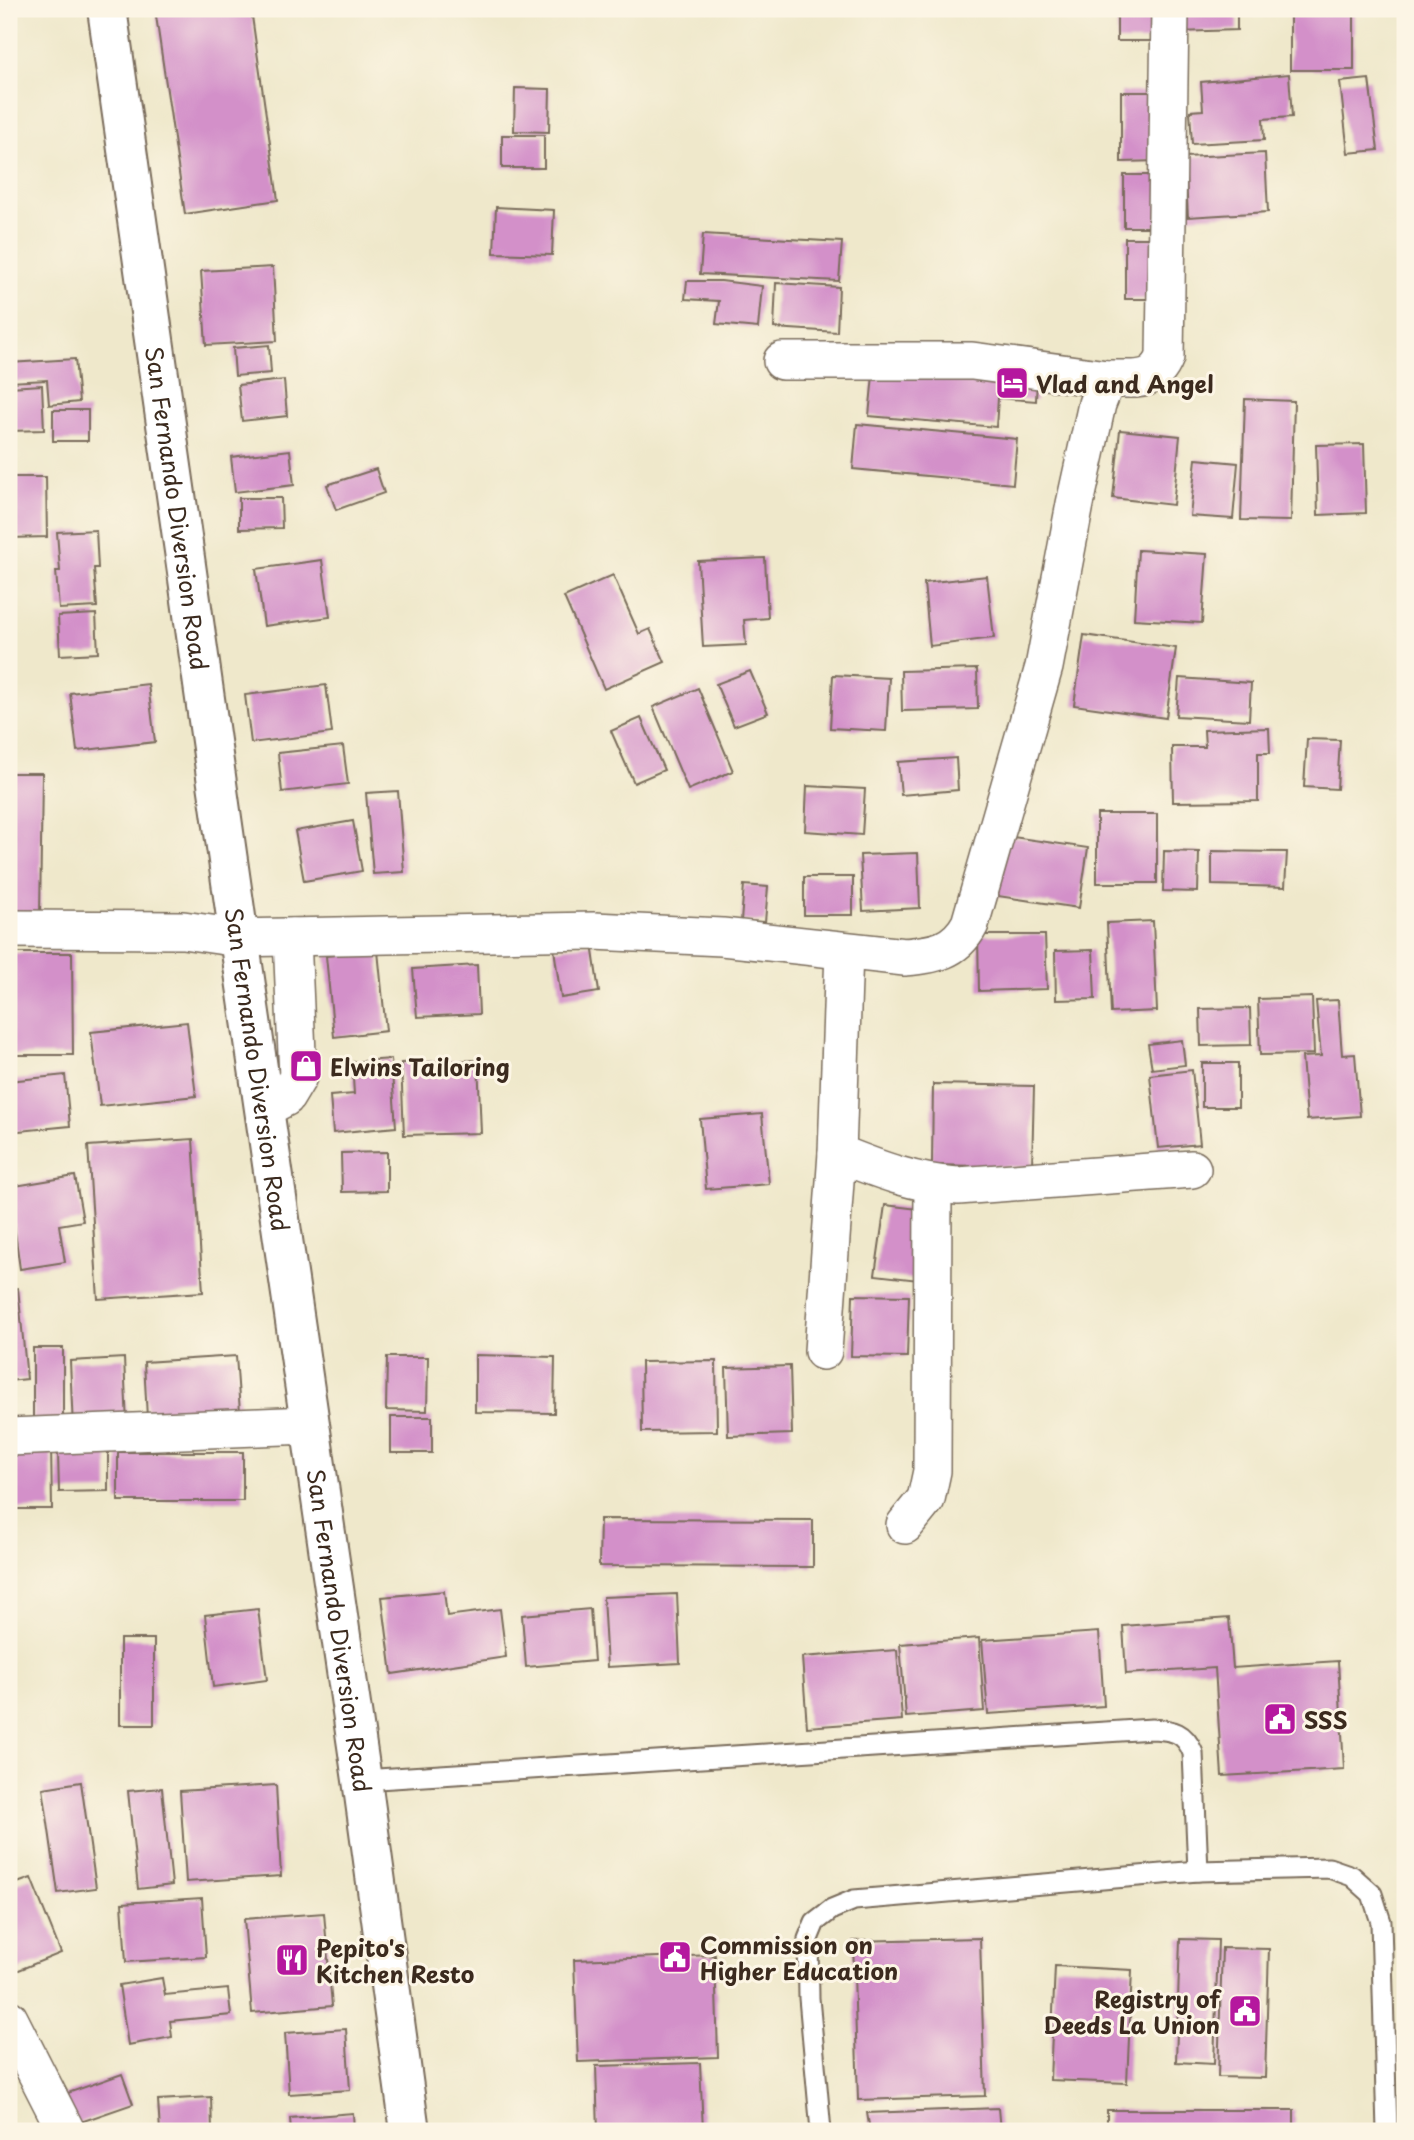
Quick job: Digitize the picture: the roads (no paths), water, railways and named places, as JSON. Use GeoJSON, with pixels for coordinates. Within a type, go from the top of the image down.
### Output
{"type":"FeatureCollection","features":[{"type":"Feature","properties":{"kind":"highway","name":"San Fernando Diversion Road"},"geometry":{"type":"LineString","coordinates":[[107,9],[410,2131]]}},
{"type":"Feature","properties":{"kind":"street"},"geometry":{"type":"LineString","coordinates":[[782,361],[972,361],[1107,379],[1146,378],[1154,375],[1165,357],[1170,9]]}},
{"type":"Feature","properties":{"kind":"street"},"geometry":{"type":"LineString","coordinates":[[9,929],[183,930],[239,938],[593,931],[722,937],[905,957],[931,955],[950,948],[963,937],[970,924],[1044,667],[1075,504],[1097,404],[1107,379]]}},
{"type":"Feature","properties":{"kind":"street"},"geometry":{"type":"LineString","coordinates":[[265,1108],[286,1097],[298,1077],[292,937]]}},
{"type":"Feature","properties":{"kind":"street"},"geometry":{"type":"LineString","coordinates":[[823,1351],[837,1153],[844,951]]}},
{"type":"Feature","properties":{"kind":"street"},"geometry":{"type":"LineString","coordinates":[[837,1153],[908,1180],[933,1185],[958,1186],[1192,1169]]}},
{"type":"Feature","properties":{"kind":"street"},"geometry":{"type":"LineString","coordinates":[[905,1525],[926,1499],[932,1471],[933,1185]]}},
{"type":"Feature","properties":{"kind":"street"},"geometry":{"type":"LineString","coordinates":[[9,1437],[310,1425]]}},
{"type":"Feature","properties":{"kind":"street"},"geometry":{"type":"LineString","coordinates":[[9,2019],[66,2131]]}},
{"type":"Feature","properties":{"kind":"lane"},"geometry":{"type":"LineString","coordinates":[[362,1780],[1166,1730],[1177,1733],[1188,1741],[1193,1753],[1198,1871]]}},
{"type":"Feature","properties":{"kind":"lane"},"geometry":{"type":"LineString","coordinates":[[821,2131],[809,1997],[808,1939],[816,1922],[832,1909],[854,1900],[1198,1871],[1329,1868],[1352,1875],[1372,1894],[1381,1922],[1387,2131]]}},
{"type":"Feature","properties":{"kind":"place","name":"Vlad and Angel"},"geometry":{"type":"Point","coordinates":[1012,383]}},
{"type":"Feature","properties":{"kind":"place","name":"Elwins Tailoring"},"geometry":{"type":"Point","coordinates":[306,1066]}},
{"type":"Feature","properties":{"kind":"place","name":"SSS"},"geometry":{"type":"Point","coordinates":[1280,1719]}},
{"type":"Feature","properties":{"kind":"place","name":"Commission on Higher Education"},"geometry":{"type":"Point","coordinates":[675,1957]}},
{"type":"Feature","properties":{"kind":"place","name":"Pepito's Kitchen Resto"},"geometry":{"type":"Point","coordinates":[292,1960]}},
{"type":"Feature","properties":{"kind":"place","name":"Registry of Deeds La Union"},"geometry":{"type":"Point","coordinates":[1245,2011]}}]}
